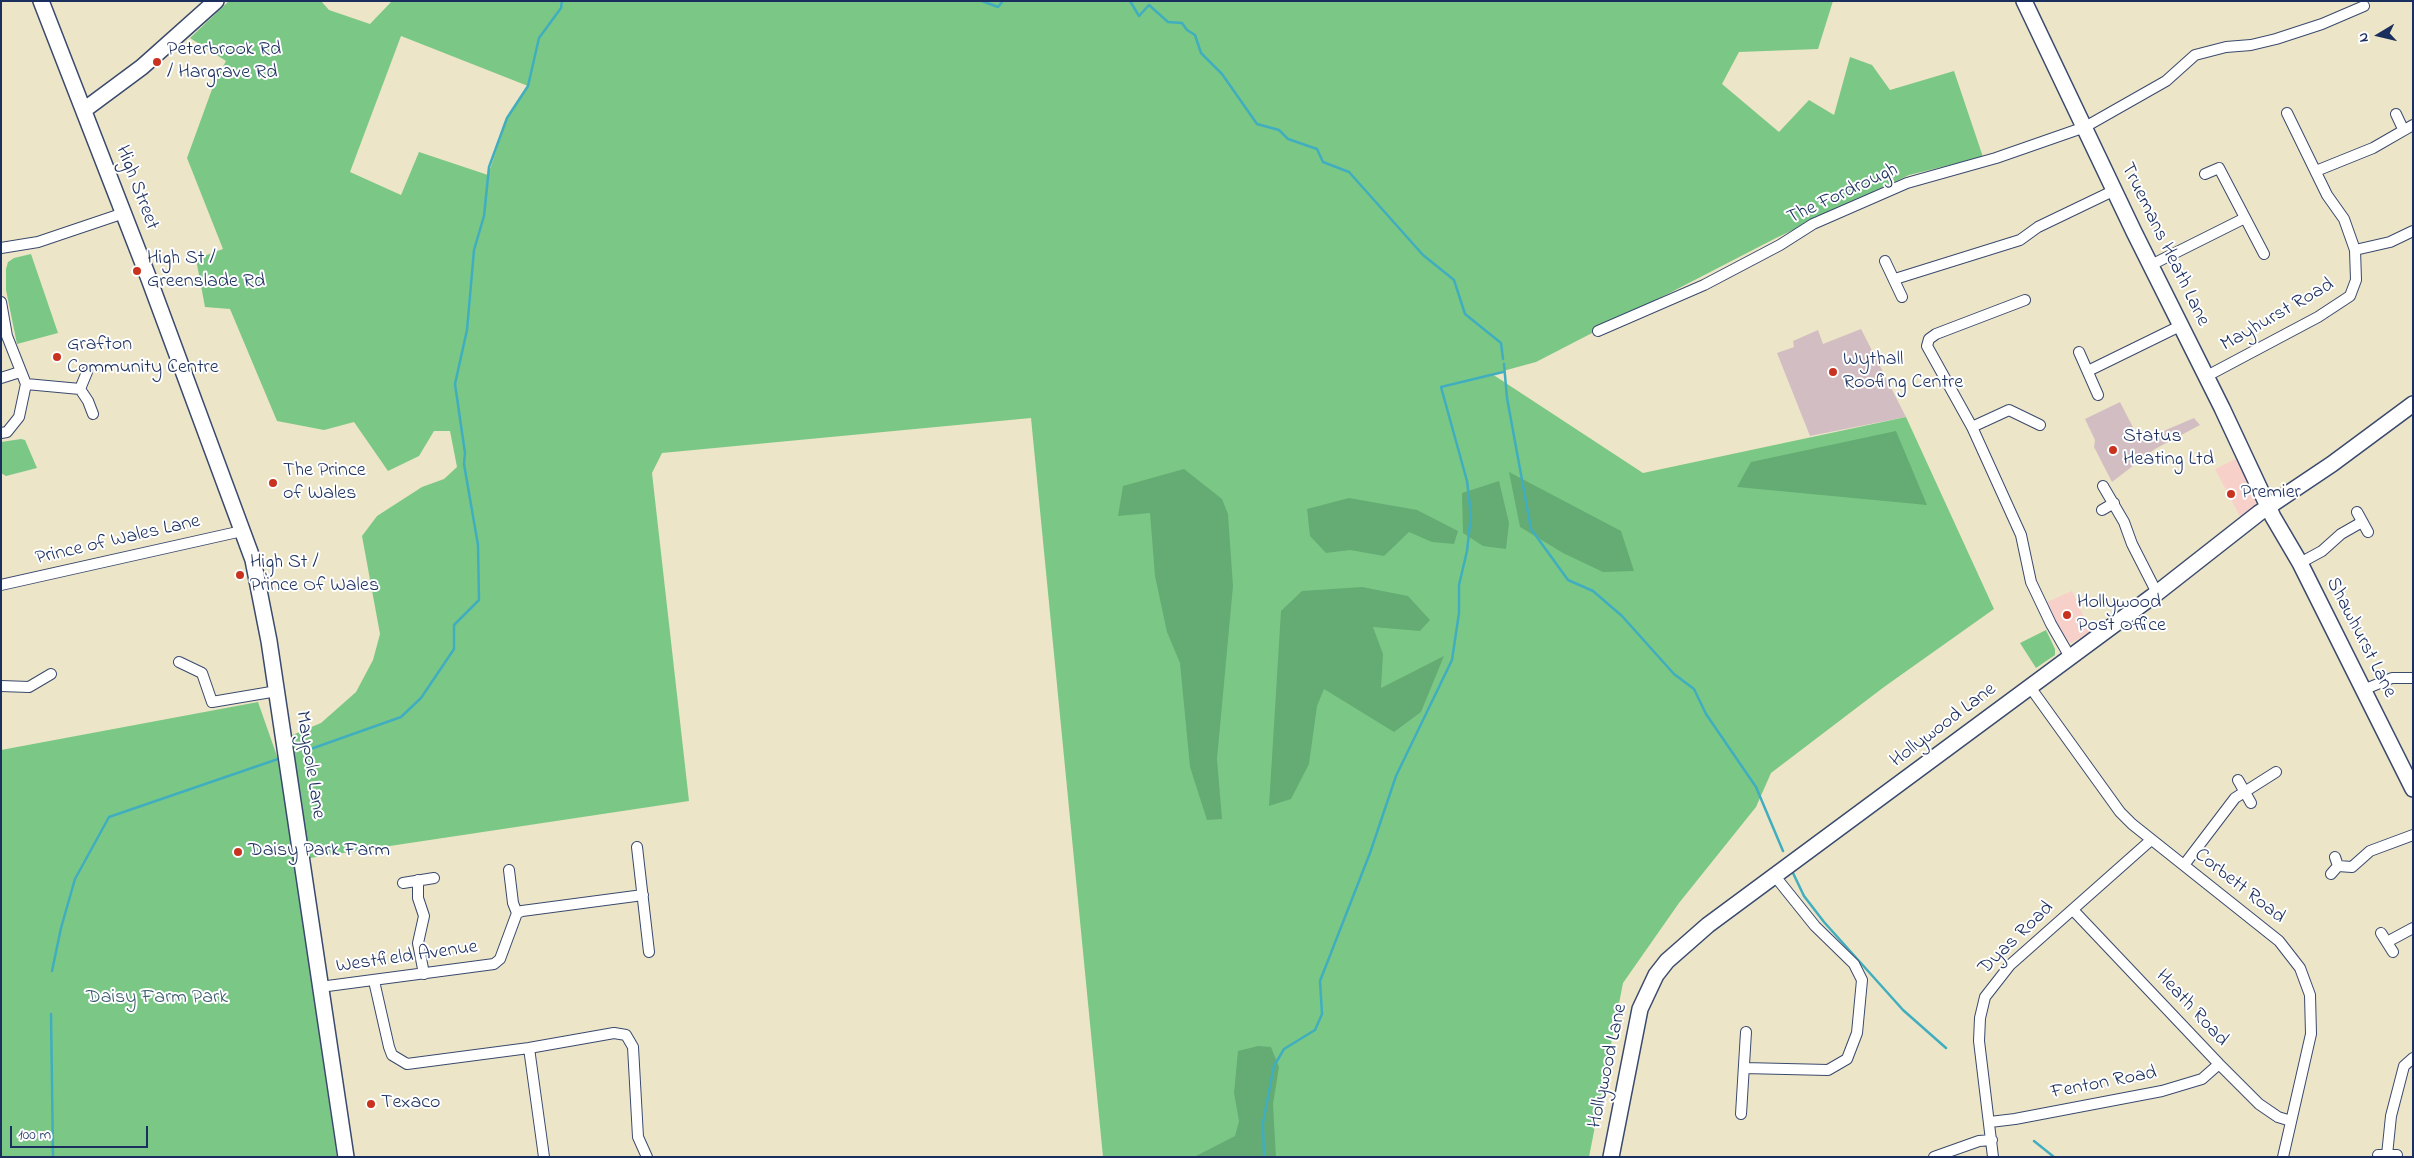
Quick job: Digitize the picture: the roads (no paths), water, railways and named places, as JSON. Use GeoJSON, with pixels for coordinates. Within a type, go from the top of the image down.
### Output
{"type":"FeatureCollection","features":[{"type":"Feature","properties":{"kind":"street","name":"High Street"},"geometry":{"type":"LineString","coordinates":[[42,1],[124,213],[242,530]]}},
{"type":"Feature","properties":{"kind":"street"},"geometry":{"type":"LineString","coordinates":[[84,110],[149,61],[216,1]]}},
{"type":"Feature","properties":{"kind":"street","name":"Truemans Heath Lane"},"geometry":{"type":"LineString","coordinates":[[2024,1],[2151,265],[2207,376],[2268,507]]}},
{"type":"Feature","properties":{"kind":"street","name":"The Fordrough"},"geometry":{"type":"LineString","coordinates":[[1598,331],[1704,285],[1780,245],[1812,224],[1907,182],[1996,158],[2085,127],[2166,80],[2195,55],[2226,47],[2251,45],[2276,39],[2322,24],[2364,6]]}},
{"type":"Feature","properties":{"kind":"street","name":"Mayhurst Road"},"geometry":{"type":"LineString","coordinates":[[2207,376],[2318,317],[2350,296],[2356,280],[2355,250],[2344,220],[2327,195],[2287,113]]}},
{"type":"Feature","properties":{"kind":"street"},"geometry":{"type":"LineString","coordinates":[[2316,170],[2373,148],[2408,127],[2396,114]]}},
{"type":"Feature","properties":{"kind":"street"},"geometry":{"type":"LineString","coordinates":[[2205,174],[2219,168],[2264,254]]}},
{"type":"Feature","properties":{"kind":"street"},"geometry":{"type":"LineString","coordinates":[[1894,280],[2020,240],[2038,227],[2115,190]]}},
{"type":"Feature","properties":{"kind":"street"},"geometry":{"type":"LineString","coordinates":[[1,248],[38,242],[124,213]]}},
{"type":"Feature","properties":{"kind":"street"},"geometry":{"type":"LineString","coordinates":[[2151,265],[2245,218]]}},
{"type":"Feature","properties":{"kind":"street"},"geometry":{"type":"LineString","coordinates":[[2355,250],[2390,242],[2413,231]]}},
{"type":"Feature","properties":{"kind":"street"},"geometry":{"type":"LineString","coordinates":[[1885,261],[1902,297]]}},
{"type":"Feature","properties":{"kind":"street"},"geometry":{"type":"LineString","coordinates":[[2012,293],[2021,302],[1936,334],[1929,339],[1927,346],[1972,428],[2021,535],[2031,582],[2051,624],[2070,657]]}},
{"type":"Feature","properties":{"kind":"street"},"geometry":{"type":"LineString","coordinates":[[1,302],[7,336],[26,384],[19,417],[6,432],[1,433]]}},
{"type":"Feature","properties":{"kind":"street"},"geometry":{"type":"LineString","coordinates":[[2088,372],[2182,325]]}},
{"type":"Feature","properties":{"kind":"street"},"geometry":{"type":"LineString","coordinates":[[2079,352],[2098,395]]}},
{"type":"Feature","properties":{"kind":"street"},"geometry":{"type":"LineString","coordinates":[[1,378],[20,372]]}},
{"type":"Feature","properties":{"kind":"street"},"geometry":{"type":"LineString","coordinates":[[80,389],[87,372]]}},
{"type":"Feature","properties":{"kind":"street"},"geometry":{"type":"LineString","coordinates":[[26,384],[80,389]]}},
{"type":"Feature","properties":{"kind":"street"},"geometry":{"type":"LineString","coordinates":[[80,389],[88,401],[93,414]]}},
{"type":"Feature","properties":{"kind":"street","name":"Hollywood Lane"},"geometry":{"type":"LineString","coordinates":[[1611,1157],[1640,1009],[1656,975],[1667,961],[1708,925],[1774,875],[2157,593],[2268,507],[2413,404]]}},
{"type":"Feature","properties":{"kind":"street"},"geometry":{"type":"LineString","coordinates":[[1972,428],[2009,410],[2040,425]]}},
{"type":"Feature","properties":{"kind":"street"},"geometry":{"type":"LineString","coordinates":[[2103,486],[2114,503],[2157,593]]}},
{"type":"Feature","properties":{"kind":"street"},"geometry":{"type":"LineString","coordinates":[[2102,510],[2114,503]]}},
{"type":"Feature","properties":{"kind":"street","name":"Shawhurst Lane"},"geometry":{"type":"LineString","coordinates":[[2268,507],[2300,563],[2413,789]]}},
{"type":"Feature","properties":{"kind":"street"},"geometry":{"type":"LineString","coordinates":[[2357,512],[2368,532]]}},
{"type":"Feature","properties":{"kind":"street"},"geometry":{"type":"LineString","coordinates":[[2300,563],[2322,551],[2341,534],[2362,522]]}},
{"type":"Feature","properties":{"kind":"street","name":"Prince of Wales Lane"},"geometry":{"type":"LineString","coordinates":[[1,585],[242,530]]}},
{"type":"Feature","properties":{"kind":"street","name":"Maypole Lane"},"geometry":{"type":"LineString","coordinates":[[242,530],[253,560],[260,592],[277,691],[346,1157]]}},
{"type":"Feature","properties":{"kind":"street"},"geometry":{"type":"LineString","coordinates":[[178,662],[202,673],[212,702],[277,691]]}},
{"type":"Feature","properties":{"kind":"street"},"geometry":{"type":"LineString","coordinates":[[1,686],[28,687],[51,674]]}},
{"type":"Feature","properties":{"kind":"street"},"geometry":{"type":"LineString","coordinates":[[2364,690],[2392,678],[2413,678]]}},
{"type":"Feature","properties":{"kind":"street","name":"Corbett Road"},"geometry":{"type":"LineString","coordinates":[[2030,687],[2120,812],[2151,840],[2279,940],[2292,954],[2304,975],[2310,995],[2311,1034],[2283,1157]]}},
{"type":"Feature","properties":{"kind":"street"},"geometry":{"type":"LineString","coordinates":[[2184,865],[2235,798],[2276,772]]}},
{"type":"Feature","properties":{"kind":"street"},"geometry":{"type":"LineString","coordinates":[[2238,780],[2251,803]]}},
{"type":"Feature","properties":{"kind":"street"},"geometry":{"type":"LineString","coordinates":[[2334,865],[2352,867],[2370,851],[2413,835]]}},
{"type":"Feature","properties":{"kind":"street","name":"Dyas Road"},"geometry":{"type":"LineString","coordinates":[[1993,1157],[1979,1041],[1980,1018],[1985,997],[2010,965],[2151,840]]}},
{"type":"Feature","properties":{"kind":"street"},"geometry":{"type":"LineString","coordinates":[[637,846],[649,952]]}},
{"type":"Feature","properties":{"kind":"street"},"geometry":{"type":"LineString","coordinates":[[509,870],[513,904],[517,913],[522,910],[643,895]]}},
{"type":"Feature","properties":{"kind":"street"},"geometry":{"type":"LineString","coordinates":[[1744,1068],[1828,1070],[1847,1059],[1858,1024],[1862,980],[1854,964],[1814,926],[1774,875]]}},
{"type":"Feature","properties":{"kind":"street"},"geometry":{"type":"LineString","coordinates":[[403,883],[434,878]]}},
{"type":"Feature","properties":{"kind":"street"},"geometry":{"type":"LineString","coordinates":[[418,880],[418,898],[424,916],[418,943],[424,974]]}},
{"type":"Feature","properties":{"kind":"street","name":"Heath Road"},"geometry":{"type":"LineString","coordinates":[[2073,910],[2259,1104],[2278,1117],[2291,1120]]}},
{"type":"Feature","properties":{"kind":"street","name":"Westfield Avenue"},"geometry":{"type":"LineString","coordinates":[[320,987],[497,963],[517,913]]}},
{"type":"Feature","properties":{"kind":"street"},"geometry":{"type":"LineString","coordinates":[[2387,942],[2413,928]]}},
{"type":"Feature","properties":{"kind":"street"},"geometry":{"type":"LineString","coordinates":[[2382,932],[2393,952]]}},
{"type":"Feature","properties":{"kind":"street"},"geometry":{"type":"LineString","coordinates":[[374,981],[388,1047],[392,1055],[402,1063],[412,1065],[529,1048],[614,1033],[626,1035],[634,1046],[638,1137],[647,1157]]}},
{"type":"Feature","properties":{"kind":"street"},"geometry":{"type":"LineString","coordinates":[[1741,1114],[1746,1032]]}},
{"type":"Feature","properties":{"kind":"street"},"geometry":{"type":"LineString","coordinates":[[529,1048],[544,1157]]}},
{"type":"Feature","properties":{"kind":"street"},"geometry":{"type":"LineString","coordinates":[[2387,1155],[2391,1116],[2404,1066],[2413,1058]]}},
{"type":"Feature","properties":{"kind":"street","name":"Fenton Road"},"geometry":{"type":"LineString","coordinates":[[1990,1122],[2015,1120],[2162,1091],[2202,1079],[2219,1064]]}},
{"type":"Feature","properties":{"kind":"street"},"geometry":{"type":"LineString","coordinates":[[1934,1157],[1979,1141],[1992,1140]]}},
{"type":"Feature","properties":{"kind":"waterway"},"geometry":{"type":"LineString","coordinates":[[305,751],[401,717],[421,698],[454,649],[454,625],[479,600],[478,545],[464,464],[465,453],[455,384],[467,330],[474,250],[484,216],[489,167],[507,118],[528,86],[539,38],[561,8],[562,1]]}},
{"type":"Feature","properties":{"kind":"waterway"},"geometry":{"type":"LineString","coordinates":[[982,1],[998,7],[1003,1]]}},
{"type":"Feature","properties":{"kind":"waterway"},"geometry":{"type":"LineString","coordinates":[[1130,1],[1139,16],[1149,5],[1168,22],[1182,23],[1187,30],[1195,35],[1201,53],[1222,74],[1257,124],[1279,130],[1288,139],[1317,149],[1323,162],[1349,172],[1423,255],[1454,280],[1465,314],[1501,343],[1503,359]]}},
{"type":"Feature","properties":{"kind":"waterway"},"geometry":{"type":"LineString","coordinates":[[1504,364],[1507,398],[1531,529],[1568,580],[1593,591],[1622,616],[1674,674],[1694,689],[1706,714],[1756,787],[1783,851]]}},
{"type":"Feature","properties":{"kind":"waterway"},"geometry":{"type":"LineString","coordinates":[[1264,1157],[1263,1123],[1274,1066],[1284,1049],[1315,1030],[1322,1014],[1320,981],[1370,853],[1396,776],[1452,660],[1459,613],[1459,585],[1467,551],[1471,515],[1467,481],[1441,387],[1503,372]]}},
{"type":"Feature","properties":{"kind":"waterway"},"geometry":{"type":"LineString","coordinates":[[52,971],[61,928],[75,879],[109,817],[278,759]]}},
{"type":"Feature","properties":{"kind":"waterway"},"geometry":{"type":"LineString","coordinates":[[1793,873],[1804,896],[1824,922],[1903,1010],[1946,1048]]}},
{"type":"Feature","properties":{"kind":"waterway"},"geometry":{"type":"LineString","coordinates":[[51,1014],[53,1157]]}},
{"type":"Feature","properties":{"kind":"waterway"},"geometry":{"type":"LineString","coordinates":[[2034,1141],[2054,1157]]}},
{"type":"Feature","properties":{"kind":"place","name":"Peterbrook Rd / Hargrave Rd"},"geometry":{"type":"Point","coordinates":[157,62]}},
{"type":"Feature","properties":{"kind":"place","name":"High St / Greenslade Rd"},"geometry":{"type":"Point","coordinates":[137,271]}},
{"type":"Feature","properties":{"kind":"place","name":"Grafton Community Centre"},"geometry":{"type":"Point","coordinates":[57,357]}},
{"type":"Feature","properties":{"kind":"place","name":"Wythall Roofing Centre"},"geometry":{"type":"Point","coordinates":[1833,372]}},
{"type":"Feature","properties":{"kind":"place","name":"Status Heating Ltd"},"geometry":{"type":"Point","coordinates":[2113,450]}},
{"type":"Feature","properties":{"kind":"place","name":"The Prince of Wales"},"geometry":{"type":"Point","coordinates":[273,483]}},
{"type":"Feature","properties":{"kind":"place","name":"Premier"},"geometry":{"type":"Point","coordinates":[2231,494]}},
{"type":"Feature","properties":{"kind":"place","name":"High St / Prince Of Wales"},"geometry":{"type":"Point","coordinates":[240,575]}},
{"type":"Feature","properties":{"kind":"place","name":"Hollywood Post Office"},"geometry":{"type":"Point","coordinates":[2067,615]}},
{"type":"Feature","properties":{"kind":"place","name":"Daisy Park Farm"},"geometry":{"type":"Point","coordinates":[238,852]}},
{"type":"Feature","properties":{"kind":"place","name":"Texaco"},"geometry":{"type":"Point","coordinates":[371,1104]}},
{"type":"Feature","properties":{"kind":"park label","name":"Daisy Farm Park"},"geometry":{"type":"Point","coordinates":[157,999]}}]}
